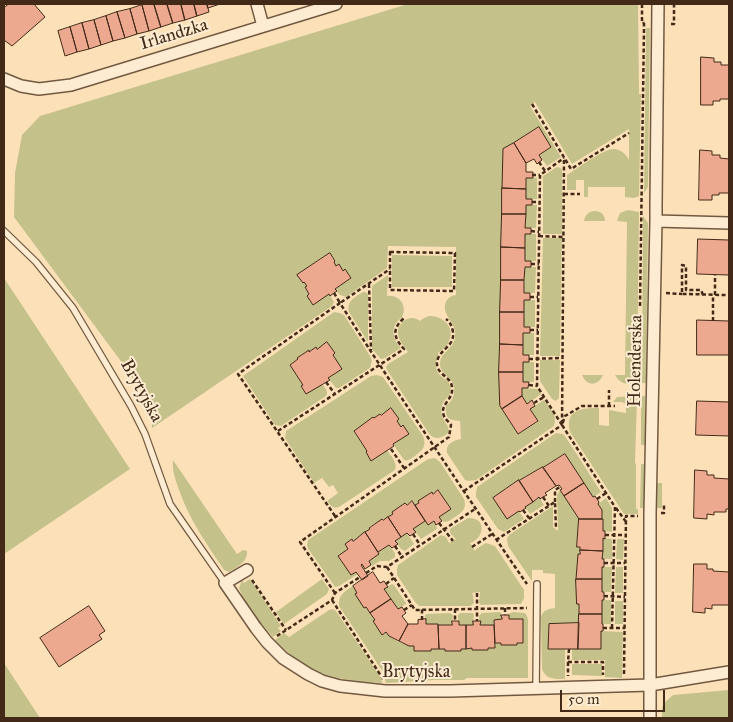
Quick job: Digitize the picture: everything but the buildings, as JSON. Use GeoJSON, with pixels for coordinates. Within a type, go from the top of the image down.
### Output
{"type":"FeatureCollection","features":[{"type":"Feature","properties":{"kind":"street"},"geometry":{"type":"LineString","coordinates":[[257,4],[263,26]]}},
{"type":"Feature","properties":{"kind":"street","name":"Irlandzka"},"geometry":{"type":"LineString","coordinates":[[4,79],[21,86],[39,89],[71,85],[336,4]]}},
{"type":"Feature","properties":{"kind":"street","name":"Holenderska"},"geometry":{"type":"LineString","coordinates":[[650,718],[650,513],[655,293],[658,4]]}},
{"type":"Feature","properties":{"kind":"street"},"geometry":{"type":"LineString","coordinates":[[656,221],[729,222]]}},
{"type":"Feature","properties":{"kind":"street"},"geometry":{"type":"LineString","coordinates":[[225,584],[244,572]]}},
{"type":"Feature","properties":{"kind":"street","name":"Brytyjska"},"geometry":{"type":"LineString","coordinates":[[225,584],[267,642],[284,658],[322,681],[340,686],[385,691],[650,685],[729,672]]}},
{"type":"Feature","properties":{"kind":"lane","name":"Brytyjska"},"geometry":{"type":"LineString","coordinates":[[4,231],[36,262],[73,308],[131,406],[145,434],[170,504],[225,584]]}},
{"type":"Feature","properties":{"kind":"lane"},"geometry":{"type":"LineString","coordinates":[[536,688],[537,584]]}},
{"type":"Feature","properties":{"kind":"path"},"geometry":{"type":"LineString","coordinates":[[640,314],[644,23],[642,23],[642,4]]}},
{"type":"Feature","properties":{"kind":"path"},"geometry":{"type":"LineString","coordinates":[[668,24],[674,24],[674,4]]}},
{"type":"Feature","properties":{"kind":"path"},"geometry":{"type":"LineString","coordinates":[[644,23],[650,23]]}},
{"type":"Feature","properties":{"kind":"path"},"geometry":{"type":"LineString","coordinates":[[532,104],[571,168],[628,134]]}},
{"type":"Feature","properties":{"kind":"path"},"geometry":{"type":"LineString","coordinates":[[532,175],[540,175],[564,158]]}},
{"type":"Feature","properties":{"kind":"path"},"geometry":{"type":"LineString","coordinates":[[562,425],[564,158]]}},
{"type":"Feature","properties":{"kind":"path"},"geometry":{"type":"LineString","coordinates":[[539,162],[545,171]]}},
{"type":"Feature","properties":{"kind":"path"},"geometry":{"type":"LineString","coordinates":[[540,175],[537,386],[626,523]]}},
{"type":"Feature","properties":{"kind":"path"},"geometry":{"type":"LineString","coordinates":[[564,194],[580,194]]}},
{"type":"Feature","properties":{"kind":"path"},"geometry":{"type":"LineString","coordinates":[[532,202],[540,202]]}},
{"type":"Feature","properties":{"kind":"path"},"geometry":{"type":"LineString","coordinates":[[531,231],[539,232]]}},
{"type":"Feature","properties":{"kind":"path"},"geometry":{"type":"LineString","coordinates":[[539,236],[564,237]]}},
{"type":"Feature","properties":{"kind":"path"},"geometry":{"type":"LineString","coordinates":[[390,252],[454,253],[454,291],[390,290],[390,269],[390,252]]}},
{"type":"Feature","properties":{"kind":"path"},"geometry":{"type":"LineString","coordinates":[[531,264],[539,264]]}},
{"type":"Feature","properties":{"kind":"path"},"geometry":{"type":"LineString","coordinates":[[682,294],[682,265],[686,266],[686,290],[701,290],[703,295]]}},
{"type":"Feature","properties":{"kind":"path"},"geometry":{"type":"LineString","coordinates":[[335,516],[238,374],[390,269]]}},
{"type":"Feature","properties":{"kind":"path"},"geometry":{"type":"LineString","coordinates":[[713,321],[715,275]]}},
{"type":"Feature","properties":{"kind":"path"},"geometry":{"type":"LineString","coordinates":[[369,284],[370,352]]}},
{"type":"Feature","properties":{"kind":"path"},"geometry":{"type":"LineString","coordinates":[[655,293],[729,296]]}},
{"type":"Feature","properties":{"kind":"path"},"geometry":{"type":"LineString","coordinates":[[334,294],[434,448],[529,586]]}},
{"type":"Feature","properties":{"kind":"path"},"geometry":{"type":"LineString","coordinates":[[530,296],[538,297]]}},
{"type":"Feature","properties":{"kind":"path"},"geometry":{"type":"LineString","coordinates":[[278,432],[404,349],[397,339],[395,331],[398,324],[404,318]]}},
{"type":"Feature","properties":{"kind":"path"},"geometry":{"type":"LineString","coordinates":[[335,593],[300,542],[449,437],[451,425],[444,416],[443,409],[453,390],[452,384],[441,374],[437,364],[439,357],[452,340],[452,330],[446,319]]}},
{"type":"Feature","properties":{"kind":"path"},"geometry":{"type":"LineString","coordinates":[[530,330],[538,330]]}},
{"type":"Feature","properties":{"kind":"path"},"geometry":{"type":"LineString","coordinates":[[529,358],[562,358]]}},
{"type":"Feature","properties":{"kind":"path"},"geometry":{"type":"LineString","coordinates":[[326,382],[334,394]]}},
{"type":"Feature","properties":{"kind":"path"},"geometry":{"type":"LineString","coordinates":[[528,385],[537,386]]}},
{"type":"Feature","properties":{"kind":"path"},"geometry":{"type":"LineString","coordinates":[[609,390],[609,406]]}},
{"type":"Feature","properties":{"kind":"path"},"geometry":{"type":"LineString","coordinates":[[534,403],[544,396]]}},
{"type":"Feature","properties":{"kind":"path"},"geometry":{"type":"LineString","coordinates":[[464,491],[562,425],[566,416],[582,406],[615,406]]}},
{"type":"Feature","properties":{"kind":"path"},"geometry":{"type":"LineString","coordinates":[[391,449],[404,468]]}},
{"type":"Feature","properties":{"kind":"path"},"geometry":{"type":"LineString","coordinates":[[556,529],[555,490],[560,487]]}},
{"type":"Feature","properties":{"kind":"path"},"geometry":{"type":"LineString","coordinates":[[597,499],[606,493]]}},
{"type":"Feature","properties":{"kind":"path"},"geometry":{"type":"LineString","coordinates":[[544,497],[549,506]]}},
{"type":"Feature","properties":{"kind":"path"},"geometry":{"type":"LineString","coordinates":[[496,540],[555,502]]}},
{"type":"Feature","properties":{"kind":"path"},"geometry":{"type":"LineString","coordinates":[[612,628],[615,507]]}},
{"type":"Feature","properties":{"kind":"path"},"geometry":{"type":"LineString","coordinates":[[366,573],[370,568],[377,566],[387,567],[475,508]]}},
{"type":"Feature","properties":{"kind":"path"},"geometry":{"type":"LineString","coordinates":[[523,510],[529,518]]}},
{"type":"Feature","properties":{"kind":"path"},"geometry":{"type":"LineString","coordinates":[[624,679],[627,516]]}},
{"type":"Feature","properties":{"kind":"path"},"geometry":{"type":"LineString","coordinates":[[439,523],[452,541]]}},
{"type":"Feature","properties":{"kind":"path"},"geometry":{"type":"LineString","coordinates":[[413,534],[420,545]]}},
{"type":"Feature","properties":{"kind":"path"},"geometry":{"type":"LineString","coordinates":[[472,547],[492,534]]}},
{"type":"Feature","properties":{"kind":"path"},"geometry":{"type":"LineString","coordinates":[[605,535],[626,535]]}},
{"type":"Feature","properties":{"kind":"path"},"geometry":{"type":"LineString","coordinates":[[395,546],[402,557]]}},
{"type":"Feature","properties":{"kind":"path"},"geometry":{"type":"LineString","coordinates":[[604,563],[626,563]]}},
{"type":"Feature","properties":{"kind":"path"},"geometry":{"type":"LineString","coordinates":[[387,567],[415,610],[530,608]]}},
{"type":"Feature","properties":{"kind":"path"},"geometry":{"type":"LineString","coordinates":[[244,572],[245,581],[250,577],[284,631],[332,600],[335,593],[360,577]]}},
{"type":"Feature","properties":{"kind":"path"},"geometry":{"type":"LineString","coordinates":[[386,584],[394,578]]}},
{"type":"Feature","properties":{"kind":"path"},"geometry":{"type":"LineString","coordinates":[[477,593],[477,621]]}},
{"type":"Feature","properties":{"kind":"path"},"geometry":{"type":"LineString","coordinates":[[604,596],[625,597]]}},
{"type":"Feature","properties":{"kind":"path"},"geometry":{"type":"LineString","coordinates":[[332,600],[383,677]]}},
{"type":"Feature","properties":{"kind":"path"},"geometry":{"type":"LineString","coordinates":[[404,610],[412,605]]}},
{"type":"Feature","properties":{"kind":"path"},"geometry":{"type":"LineString","coordinates":[[505,608],[505,615]]}},
{"type":"Feature","properties":{"kind":"path"},"geometry":{"type":"LineString","coordinates":[[422,609],[422,620]]}},
{"type":"Feature","properties":{"kind":"path"},"geometry":{"type":"LineString","coordinates":[[455,609],[456,621]]}},
{"type":"Feature","properties":{"kind":"path"},"geometry":{"type":"LineString","coordinates":[[603,628],[625,628]]}},
{"type":"Feature","properties":{"kind":"path"},"geometry":{"type":"LineString","coordinates":[[569,649],[568,662],[603,662]]}},
{"type":"Feature","properties":{"kind":"shaded area"},"geometry":{"type":"Polygon","coordinates":[[[408,4],[638,4],[639,94],[641,94],[639,196],[634,198],[625,197],[625,187],[588,187],[588,197],[584,197],[584,180],[576,180],[576,190],[567,190],[567,175],[603,152],[613,149],[618,150],[625,154],[629,160],[629,129],[572,164],[535,102],[530,106],[561,157],[547,166],[539,155],[551,147],[538,127],[503,150],[500,406],[518,434],[538,422],[530,409],[544,400],[554,415],[554,426],[476,480],[465,480],[447,453],[450,443],[461,439],[460,421],[448,418],[446,414],[446,406],[453,398],[454,388],[451,380],[440,367],[443,355],[451,347],[455,339],[454,328],[447,315],[445,305],[447,299],[456,295],[456,247],[388,246],[387,268],[346,297],[340,295],[335,289],[351,278],[345,269],[343,271],[339,264],[336,266],[335,260],[330,253],[298,275],[307,286],[305,287],[309,294],[329,294],[334,302],[332,306],[152,428],[152,416],[148,401],[123,364],[14,217],[15,173],[22,135],[40,116],[408,4]]]}},
{"type":"Feature","properties":{"kind":"shaded area"},"geometry":{"type":"Polygon","coordinates":[[[646,28],[650,28],[648,187],[644,193],[646,28]]]}},
{"type":"Feature","properties":{"kind":"shaded area"},"geometry":{"type":"Polygon","coordinates":[[[557,167],[561,168],[562,171],[562,234],[543,234],[543,176],[557,167]]]}},
{"type":"Feature","properties":{"kind":"shaded area"},"geometry":{"type":"Polygon","coordinates":[[[526,178],[537,178],[537,199],[526,199],[526,178]]]}},
{"type":"Feature","properties":{"kind":"shaded area"},"geometry":{"type":"Polygon","coordinates":[[[526,205],[537,205],[536,228],[525,228],[526,205]]]}},
{"type":"Feature","properties":{"kind":"shaded area"},"geometry":{"type":"Polygon","coordinates":[[[628,210],[639,212],[637,380],[635,384],[624,383],[615,375],[625,375],[627,222],[617,221],[620,213],[628,210]]]}},
{"type":"Feature","properties":{"kind":"shaded area"},"geometry":{"type":"Polygon","coordinates":[[[595,211],[602,214],[605,221],[584,221],[588,214],[595,211]]]}},
{"type":"Feature","properties":{"kind":"shaded area"},"geometry":{"type":"Polygon","coordinates":[[[643,216],[648,223],[646,383],[642,383],[643,216]]]}},
{"type":"Feature","properties":{"kind":"shaded area"},"geometry":{"type":"Polygon","coordinates":[[[525,234],[536,234],[536,261],[525,261],[525,234]]]}},
{"type":"Feature","properties":{"kind":"shaded area"},"geometry":{"type":"Polygon","coordinates":[[[543,238],[562,238],[560,356],[540,356],[543,238]]]}},
{"type":"Feature","properties":{"kind":"shaded area"},"geometry":{"type":"Polygon","coordinates":[[[392,255],[452,256],[452,287],[392,287],[392,255]]]}},
{"type":"Feature","properties":{"kind":"shaded area"},"geometry":{"type":"Polygon","coordinates":[[[525,267],[536,267],[535,293],[524,293],[525,267]]]}},
{"type":"Feature","properties":{"kind":"shaded area"},"geometry":{"type":"Polygon","coordinates":[[[388,275],[387,296],[399,299],[403,305],[404,313],[394,329],[395,340],[401,348],[381,359],[372,349],[372,286],[388,275]]]}},
{"type":"Feature","properties":{"kind":"shaded area"},"geometry":{"type":"Polygon","coordinates":[[[4,278],[130,469],[4,554],[4,278]]]}},
{"type":"Feature","properties":{"kind":"shaded area"},"geometry":{"type":"Polygon","coordinates":[[[363,292],[368,294],[368,342],[348,308],[350,302],[363,292]]]}},
{"type":"Feature","properties":{"kind":"shaded area"},"geometry":{"type":"Polygon","coordinates":[[[524,300],[535,300],[535,327],[524,327],[524,300]]]}},
{"type":"Feature","properties":{"kind":"shaded area"},"geometry":{"type":"Polygon","coordinates":[[[334,312],[344,315],[370,356],[372,361],[370,368],[339,388],[336,388],[328,378],[342,369],[333,355],[335,353],[327,342],[317,349],[316,347],[309,352],[308,350],[290,365],[303,385],[301,386],[306,394],[322,384],[327,394],[281,426],[275,425],[243,376],[334,312]]]}},
{"type":"Feature","properties":{"kind":"shaded area"},"geometry":{"type":"Polygon","coordinates":[[[429,316],[443,320],[451,331],[449,342],[438,353],[436,364],[437,371],[448,381],[451,390],[443,402],[441,410],[442,417],[449,431],[446,435],[439,438],[430,435],[386,367],[408,352],[398,334],[402,323],[410,318],[420,321],[429,316]]]}},
{"type":"Feature","properties":{"kind":"shaded area"},"geometry":{"type":"Polygon","coordinates":[[[523,333],[534,333],[534,355],[523,355],[523,333]]]}},
{"type":"Feature","properties":{"kind":"shaded area"},"geometry":{"type":"Polygon","coordinates":[[[540,360],[560,360],[559,398],[556,401],[552,399],[540,381],[540,360]]]}},
{"type":"Feature","properties":{"kind":"shaded area"},"geometry":{"type":"Polygon","coordinates":[[[523,362],[534,362],[534,382],[523,382],[523,362]]]}},
{"type":"Feature","properties":{"kind":"shaded area"},"geometry":{"type":"Polygon","coordinates":[[[582,375],[603,375],[601,379],[592,384],[587,382],[582,375]]]}},
{"type":"Feature","properties":{"kind":"shaded area"},"geometry":{"type":"Polygon","coordinates":[[[371,376],[383,377],[423,436],[424,445],[422,450],[415,456],[404,460],[393,444],[409,433],[403,426],[401,427],[397,421],[399,419],[391,408],[381,415],[373,417],[354,432],[371,460],[387,450],[395,462],[395,470],[337,508],[331,506],[327,501],[338,493],[333,485],[329,487],[322,478],[314,483],[285,438],[286,431],[371,376]]]}},
{"type":"Feature","properties":{"kind":"shaded area"},"geometry":{"type":"Polygon","coordinates":[[[522,388],[537,389],[541,394],[527,404],[522,396],[522,388]]]}},
{"type":"Feature","properties":{"kind":"shaded area"},"geometry":{"type":"Polygon","coordinates":[[[635,396],[635,399],[637,399],[635,463],[636,508],[638,514],[624,514],[570,432],[569,424],[572,414],[576,411],[599,408],[599,425],[609,426],[609,410],[626,413],[626,404],[613,402],[617,397],[635,396]]]}},
{"type":"Feature","properties":{"kind":"shaded area"},"geometry":{"type":"Polygon","coordinates":[[[641,396],[645,396],[645,445],[641,445],[641,396]]]}},
{"type":"Feature","properties":{"kind":"shaded area"},"geometry":{"type":"Polygon","coordinates":[[[556,433],[565,436],[601,492],[593,497],[564,454],[505,489],[524,519],[504,532],[498,529],[476,497],[477,487],[556,433]]]}},
{"type":"Feature","properties":{"kind":"shaded area"},"geometry":{"type":"Polygon","coordinates":[[[435,458],[440,462],[464,499],[465,507],[462,511],[451,520],[444,522],[439,517],[451,509],[438,490],[433,494],[431,492],[415,505],[412,501],[407,505],[405,503],[392,512],[393,514],[369,527],[370,529],[353,541],[352,539],[345,544],[348,549],[338,556],[351,575],[356,572],[358,574],[335,587],[309,550],[307,546],[308,540],[428,459],[435,458]]]}},
{"type":"Feature","properties":{"kind":"shaded area"},"geometry":{"type":"Polygon","coordinates":[[[173,460],[237,554],[243,550],[247,551],[244,561],[229,572],[224,570],[187,509],[175,477],[173,460]]]}},
{"type":"Feature","properties":{"kind":"shaded area"},"geometry":{"type":"Polygon","coordinates":[[[641,464],[645,464],[644,508],[640,508],[641,464]]]}},
{"type":"Feature","properties":{"kind":"shaded area"},"geometry":{"type":"Polygon","coordinates":[[[657,483],[662,483],[662,508],[657,508],[657,483]]]}},
{"type":"Feature","properties":{"kind":"shaded area"},"geometry":{"type":"Polygon","coordinates":[[[560,490],[579,519],[577,546],[580,547],[580,554],[578,554],[576,588],[577,604],[579,604],[579,623],[549,624],[548,648],[565,649],[565,679],[554,679],[548,677],[542,669],[541,617],[546,610],[555,608],[555,574],[543,573],[543,570],[532,570],[532,581],[508,546],[507,539],[509,535],[553,506],[553,527],[558,531],[557,495],[560,490]]]}},
{"type":"Feature","properties":{"kind":"shaded area"},"geometry":{"type":"Polygon","coordinates":[[[539,497],[544,505],[530,514],[525,507],[539,497]]]}},
{"type":"Feature","properties":{"kind":"shaded area"},"geometry":{"type":"Polygon","coordinates":[[[606,498],[612,508],[612,532],[603,531],[602,510],[598,504],[606,498]]]}},
{"type":"Feature","properties":{"kind":"shaded area"},"geometry":{"type":"Polygon","coordinates":[[[468,518],[478,521],[482,528],[479,537],[470,543],[475,551],[486,543],[495,546],[524,590],[524,598],[521,604],[481,605],[479,603],[480,592],[472,593],[474,603],[470,606],[419,606],[397,575],[398,565],[441,535],[446,537],[449,543],[456,539],[450,533],[450,529],[468,518]]]}},
{"type":"Feature","properties":{"kind":"shaded area"},"geometry":{"type":"Polygon","coordinates":[[[425,521],[428,525],[434,521],[437,529],[421,539],[413,529],[425,521]]]}},
{"type":"Feature","properties":{"kind":"shaded area"},"geometry":{"type":"Polygon","coordinates":[[[407,533],[414,544],[405,551],[395,541],[407,533]]]}},
{"type":"Feature","properties":{"kind":"shaded area"},"geometry":{"type":"Polygon","coordinates":[[[603,538],[612,539],[612,559],[602,559],[603,538]]]}},
{"type":"Feature","properties":{"kind":"shaded area"},"geometry":{"type":"Polygon","coordinates":[[[617,539],[624,539],[623,560],[616,559],[617,539]]]}},
{"type":"Feature","properties":{"kind":"shaded area"},"geometry":{"type":"Polygon","coordinates":[[[389,545],[395,553],[395,557],[389,561],[380,561],[372,566],[369,561],[389,545]]]}},
{"type":"Feature","properties":{"kind":"shaded area"},"geometry":{"type":"Polygon","coordinates":[[[602,567],[612,567],[611,592],[602,592],[602,567]]]}},
{"type":"Feature","properties":{"kind":"shaded area"},"geometry":{"type":"Polygon","coordinates":[[[616,567],[623,567],[623,593],[615,593],[616,567]]]}},
{"type":"Feature","properties":{"kind":"shaded area"},"geometry":{"type":"Polygon","coordinates":[[[250,579],[281,626],[278,628],[281,631],[273,637],[253,614],[239,588],[242,580],[244,583],[250,579]]]}},
{"type":"Feature","properties":{"kind":"shaded area"},"geometry":{"type":"Polygon","coordinates":[[[322,579],[329,589],[327,594],[284,624],[276,612],[322,579]]]}},
{"type":"Feature","properties":{"kind":"shaded area"},"geometry":{"type":"Polygon","coordinates":[[[392,584],[406,603],[398,609],[384,589],[392,584]]]}},
{"type":"Feature","properties":{"kind":"shaded area"},"geometry":{"type":"Polygon","coordinates":[[[353,586],[382,634],[386,632],[398,642],[414,646],[415,651],[445,649],[445,651],[460,651],[461,649],[472,648],[473,650],[488,650],[488,648],[495,648],[495,643],[516,645],[508,614],[513,612],[525,613],[528,620],[528,678],[467,678],[464,680],[386,683],[385,675],[339,606],[342,594],[353,586]]]}},
{"type":"Feature","properties":{"kind":"shaded area"},"geometry":{"type":"Polygon","coordinates":[[[602,600],[611,600],[611,624],[602,624],[602,600]]]}},
{"type":"Feature","properties":{"kind":"shaded area"},"geometry":{"type":"Polygon","coordinates":[[[615,601],[623,601],[623,624],[615,624],[615,601]]]}},
{"type":"Feature","properties":{"kind":"shaded area"},"geometry":{"type":"Polygon","coordinates":[[[333,609],[381,678],[382,683],[326,675],[295,658],[275,640],[284,633],[289,637],[333,609]]]}},
{"type":"Feature","properties":{"kind":"shaded area"},"geometry":{"type":"Polygon","coordinates":[[[500,612],[502,619],[494,620],[494,625],[480,625],[479,616],[482,613],[500,612]]]}},
{"type":"Feature","properties":{"kind":"shaded area"},"geometry":{"type":"Polygon","coordinates":[[[450,613],[453,615],[452,625],[426,624],[425,615],[427,614],[450,613]]]}},
{"type":"Feature","properties":{"kind":"shaded area"},"geometry":{"type":"Polygon","coordinates":[[[460,613],[473,613],[473,625],[459,625],[458,615],[460,613]]]}},
{"type":"Feature","properties":{"kind":"shaded area"},"geometry":{"type":"Polygon","coordinates":[[[601,631],[623,632],[622,678],[605,677],[605,660],[572,660],[572,649],[601,649],[601,631]]]}},
{"type":"Feature","properties":{"kind":"shaded area"},"geometry":{"type":"Polygon","coordinates":[[[4,663],[40,718],[4,718],[4,663]]]}},
{"type":"Feature","properties":{"kind":"shaded area"},"geometry":{"type":"Polygon","coordinates":[[[572,664],[602,664],[602,676],[572,675],[572,664]]]}},
{"type":"Feature","properties":{"kind":"shaded area"},"geometry":{"type":"Polygon","coordinates":[[[729,690],[729,718],[662,718],[664,703],[673,695],[729,690]]]}}]}
